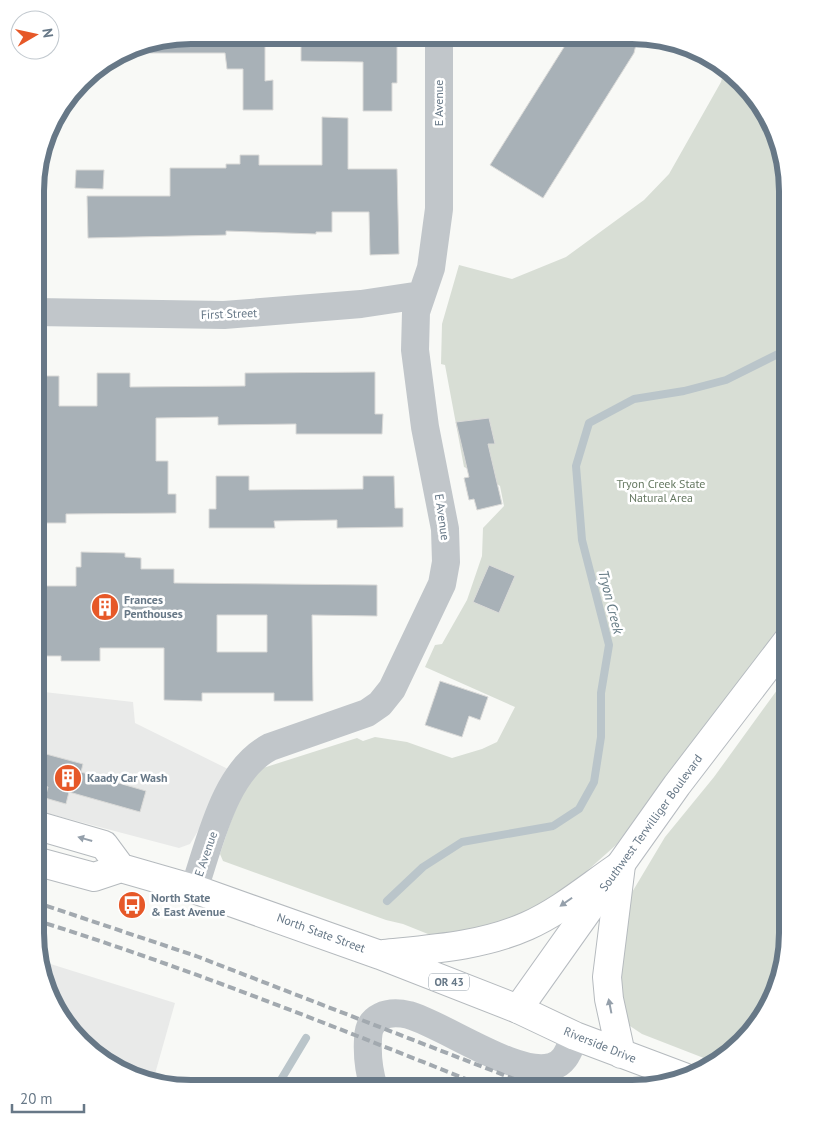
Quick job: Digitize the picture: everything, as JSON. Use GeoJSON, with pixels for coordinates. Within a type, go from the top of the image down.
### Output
{"type":"FeatureCollection","features":[{"type":"Feature","properties":{"kind":"main road","name":"Southwest Terwilliger Boulevard"},"geometry":{"type":"LineString","coordinates":[[518,1009],[677,785],[779,652]]}},
{"type":"Feature","properties":{"kind":"main road"},"geometry":{"type":"LineString","coordinates":[[44,828],[104,845],[121,868],[94,878],[44,864]]}},
{"type":"Feature","properties":{"kind":"main road"},"geometry":{"type":"LineString","coordinates":[[380,955],[471,944],[509,934],[530,926],[621,865]]}},
{"type":"Feature","properties":{"kind":"main road"},"geometry":{"type":"LineString","coordinates":[[621,865],[607,977],[610,1005],[621,1054]]}},
{"type":"Feature","properties":{"kind":"main road","name":"North State Street"},"geometry":{"type":"LineString","coordinates":[[121,868],[194,889],[380,955],[518,1009]]}},
{"type":"Feature","properties":{"kind":"main road","name":"Riverside Drive"},"geometry":{"type":"LineString","coordinates":[[518,1009],[575,1036],[674,1074]]}},
{"type":"Feature","properties":{"kind":"street","name":"E Avenue"},"geometry":{"type":"LineString","coordinates":[[194,889],[229,793],[248,763],[259,753],[270,747],[367,713],[380,704],[392,690],[442,584],[446,562],[445,529],[425,427],[415,350],[416,312],[431,268],[439,209],[439,44]]}},
{"type":"Feature","properties":{"kind":"street","name":"First Street"},"geometry":{"type":"LineString","coordinates":[[44,312],[224,315],[361,304],[421,295]]}},
{"type":"Feature","properties":{"kind":"street"},"geometry":{"type":"LineString","coordinates":[[372,1080],[367,1057],[368,1032],[370,1025],[376,1019],[386,1015],[408,1015],[502,1058],[537,1069],[552,1067],[566,1058],[575,1036]]}},
{"type":"Feature","properties":{"kind":"shaded area"},"geometry":{"type":"Polygon","coordinates":[[[44,692],[133,702],[135,723],[234,772],[190,844],[179,848],[44,812],[44,692]]]}},
{"type":"Feature","properties":{"kind":"shaded area"},"geometry":{"type":"Polygon","coordinates":[[[47,963],[175,1003],[155,1075],[153,1075],[126,1065],[109,1055],[80,1030],[59,998],[47,963]]]}},
{"type":"Feature","properties":{"kind":"green space","name":"Tryon Creek State Natural Area"},"geometry":{"type":"Polygon","coordinates":[[[723,75],[743,94],[754,109],[764,126],[771,144],[778,172],[779,634],[616,845],[560,895],[504,925],[433,936],[223,861],[220,854],[236,808],[248,786],[263,768],[357,738],[363,741],[375,737],[407,742],[452,758],[482,749],[497,742],[515,707],[425,667],[435,645],[442,644],[467,600],[482,556],[483,528],[504,506],[500,486],[487,477],[464,467],[445,365],[441,364],[442,324],[459,265],[512,279],[566,257],[644,200],[669,174],[721,82],[723,75]]]}},
{"type":"Feature","properties":{"kind":"green space"},"geometry":{"type":"Polygon","coordinates":[[[779,687],[779,943],[776,962],[764,998],[754,1015],[729,1044],[707,1059],[642,1034],[627,1024],[615,995],[631,894],[665,837],[714,777],[779,687]]]}},
{"type":"Feature","properties":{"kind":"building"},"geometry":{"type":"Polygon","coordinates":[[[181,44],[265,44],[265,81],[273,80],[273,110],[243,110],[243,69],[227,69],[225,53],[147,53],[147,51],[162,47],[181,44]]]}},
{"type":"Feature","properties":{"kind":"building"},"geometry":{"type":"Polygon","coordinates":[[[301,44],[397,44],[397,83],[392,83],[392,111],[363,111],[363,62],[301,61],[301,44]]]}},
{"type":"Feature","properties":{"kind":"building"},"geometry":{"type":"Polygon","coordinates":[[[566,44],[636,44],[634,53],[543,198],[490,165],[566,44]]]}},
{"type":"Feature","properties":{"kind":"building"},"geometry":{"type":"Polygon","coordinates":[[[322,117],[348,118],[348,169],[397,169],[399,254],[370,255],[369,212],[332,212],[332,232],[316,232],[316,234],[226,231],[226,235],[88,238],[87,196],[170,196],[170,168],[226,168],[226,164],[240,164],[240,155],[259,155],[259,165],[322,165],[322,117]]]}},
{"type":"Feature","properties":{"kind":"building"},"geometry":{"type":"Polygon","coordinates":[[[76,170],[104,170],[103,189],[75,188],[76,170]]]}},
{"type":"Feature","properties":{"kind":"building"},"geometry":{"type":"Polygon","coordinates":[[[375,372],[375,414],[383,414],[382,434],[296,434],[296,424],[218,425],[218,417],[156,418],[156,461],[168,461],[168,494],[176,494],[176,513],[66,514],[66,523],[44,523],[44,376],[59,376],[59,406],[97,406],[97,373],[130,373],[130,387],[245,386],[245,373],[375,372]]]}},
{"type":"Feature","properties":{"kind":"building"},"geometry":{"type":"Polygon","coordinates":[[[489,418],[495,444],[488,444],[502,504],[477,510],[474,499],[469,500],[464,478],[469,477],[456,422],[489,418]]]}},
{"type":"Feature","properties":{"kind":"building"},"geometry":{"type":"Polygon","coordinates":[[[216,476],[249,476],[249,490],[363,489],[363,476],[394,476],[395,508],[403,508],[403,527],[337,528],[337,520],[274,521],[275,528],[209,528],[209,509],[216,509],[216,476]]]}},
{"type":"Feature","properties":{"kind":"building"},"geometry":{"type":"Polygon","coordinates":[[[81,552],[125,553],[125,557],[141,558],[141,569],[174,569],[174,583],[377,585],[377,616],[312,615],[313,701],[274,701],[274,693],[202,693],[202,701],[164,700],[164,648],[100,648],[100,661],[61,661],[61,656],[44,656],[44,586],[76,586],[76,567],[81,567],[81,552]],[[217,615],[217,652],[267,652],[267,615],[217,615]]]}},
{"type":"Feature","properties":{"kind":"building"},"geometry":{"type":"Polygon","coordinates":[[[489,565],[515,576],[499,613],[473,602],[489,565]]]}},
{"type":"Feature","properties":{"kind":"building"},"geometry":{"type":"Polygon","coordinates":[[[440,681],[488,697],[480,720],[469,716],[462,737],[425,725],[440,681]]]}},
{"type":"Feature","properties":{"kind":"building","name":"Kaady Car Wash"},"geometry":{"type":"Polygon","coordinates":[[[46,754],[83,764],[81,772],[146,791],[140,812],[69,792],[66,804],[45,798],[48,787],[44,786],[44,761],[46,754]]]}},
{"type":"Feature","properties":{"kind":"waterway","name":"Tryon Creek"},"geometry":{"type":"LineString","coordinates":[[387,901],[423,867],[462,842],[553,826],[579,809],[594,782],[601,737],[601,693],[609,645],[582,540],[576,466],[589,423],[634,399],[684,391],[726,380],[779,354]]}},
{"type":"Feature","properties":{"kind":"waterway","name":"Tryon Creek"},"geometry":{"type":"LineString","coordinates":[[281,1080],[306,1038]]}},
{"type":"Feature","properties":{"kind":"railway"},"geometry":{"type":"LineString","coordinates":[[44,905],[196,956],[517,1080]]}},
{"type":"Feature","properties":{"kind":"railway"},"geometry":{"type":"LineString","coordinates":[[44,923],[207,979],[468,1080]]}},
{"type":"Feature","properties":{"kind":"place","name":"Frances Penthouses"},"geometry":{"type":"Point","coordinates":[105,607]}},
{"type":"Feature","properties":{"kind":"place","name":"Kaady Car Wash"},"geometry":{"type":"Point","coordinates":[68,778]}},
{"type":"Feature","properties":{"kind":"place","name":"North State & East Avenue"},"geometry":{"type":"Point","coordinates":[132,905]}}]}
